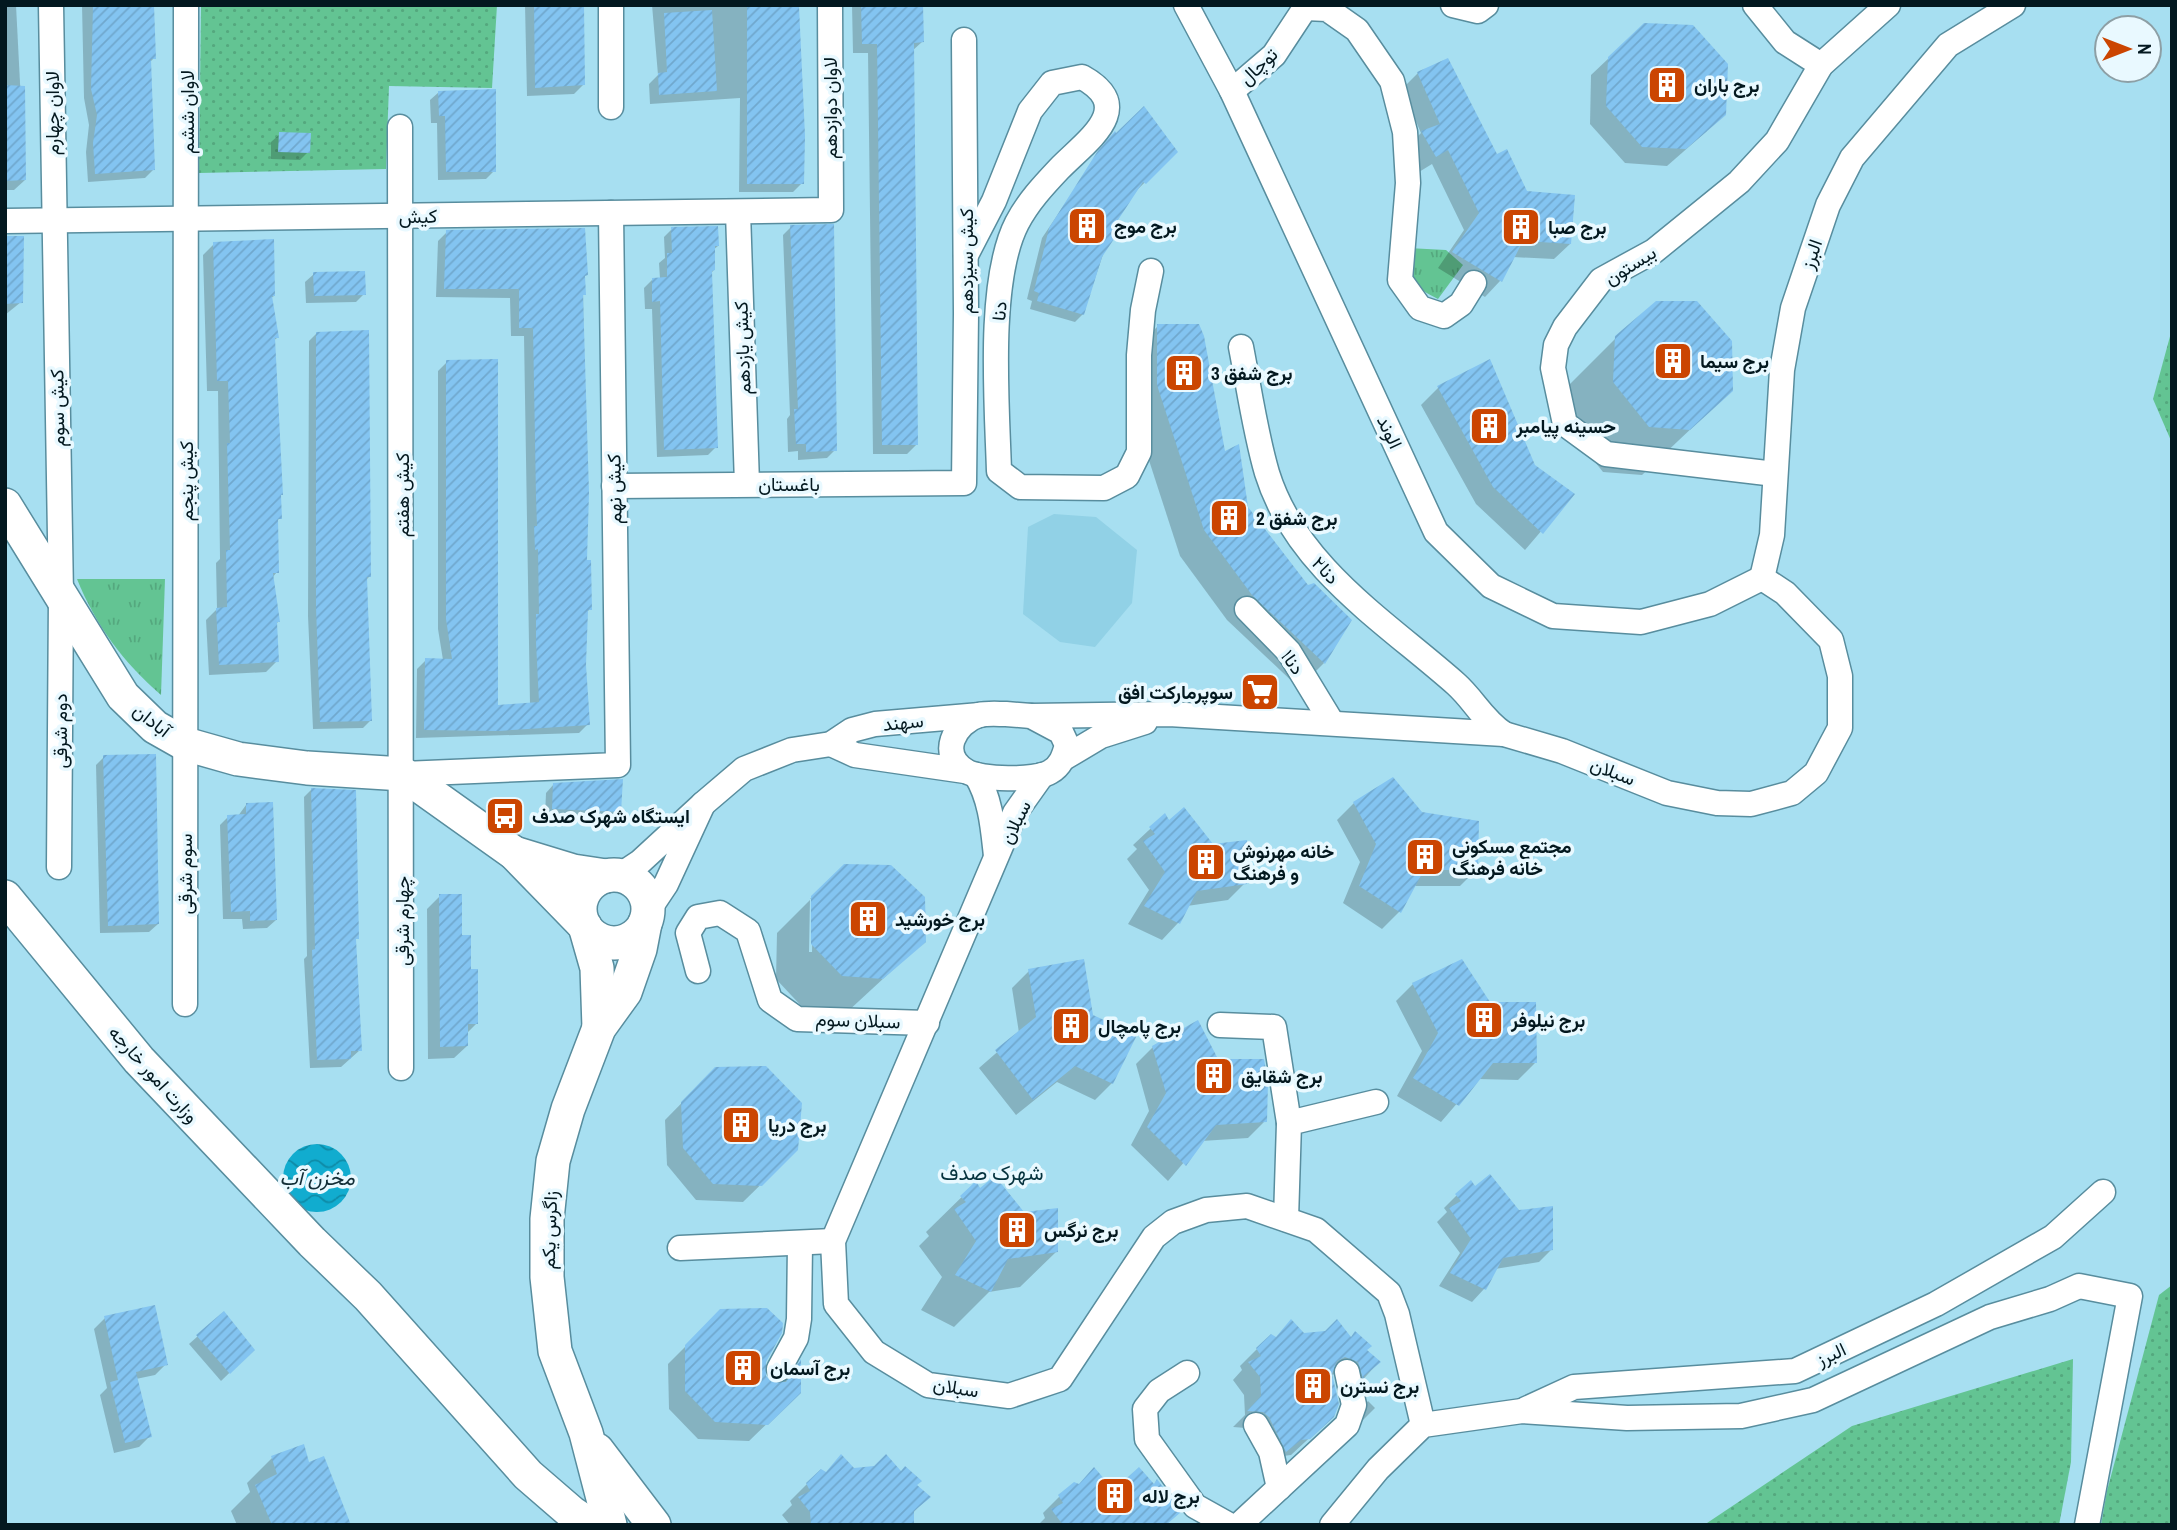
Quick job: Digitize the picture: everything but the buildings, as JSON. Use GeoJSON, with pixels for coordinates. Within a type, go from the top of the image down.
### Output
{"type":"FeatureCollection","features":[{"type":"Feature","properties":{"kind":"main road","name":"آبادان"},"geometry":{"type":"LineString","coordinates":[[5,505],[123,696],[155,727],[184,744],[252,761],[403,774]]}},
{"type":"Feature","properties":{"kind":"main road"},"geometry":{"type":"LineString","coordinates":[[403,774],[514,853],[593,935],[616,943],[628,940],[647,917],[640,887],[631,879],[573,871],[514,853]]}},
{"type":"Feature","properties":{"kind":"main road"},"geometry":{"type":"LineString","coordinates":[[585,926],[580,914],[586,890],[613,876]]}},
{"type":"Feature","properties":{"kind":"main road","name":"وزارت امور خارجه"},"geometry":{"type":"LineString","coordinates":[[5,897],[139,1060],[312,1242],[368,1296],[528,1475],[590,1525]]}},
{"type":"Feature","properties":{"kind":"main road","name":"زاگرس یکم"},"geometry":{"type":"LineString","coordinates":[[586,1433],[555,1352],[547,1277],[547,1219],[554,1161],[561,1135],[599,1028],[625,992],[640,949],[647,917]]}},
{"type":"Feature","properties":{"kind":"main road","name":"زاگرس یکم"},"geometry":{"type":"LineString","coordinates":[[585,926],[597,968],[599,1028]]}},
{"type":"Feature","properties":{"kind":"main road","name":"وزارت امور خارجه"},"geometry":{"type":"LineString","coordinates":[[312,1242],[495,1460],[530,1499],[559,1525]]}},
{"type":"Feature","properties":{"kind":"main road"},"geometry":{"type":"LineString","coordinates":[[528,1475],[558,1485],[572,1482],[582,1473],[586,1433]]}},
{"type":"Feature","properties":{"kind":"main road"},"geometry":{"type":"LineString","coordinates":[[586,1433],[610,1525]]}},
{"type":"Feature","properties":{"kind":"main road"},"geometry":{"type":"LineString","coordinates":[[586,1433],[654,1525]]}},
{"type":"Feature","properties":{"kind":"street","name":"لاوان چهارم"},"geometry":{"type":"LineString","coordinates":[[51,5],[52,220]]}},
{"type":"Feature","properties":{"kind":"street","name":"لاوان ششم"},"geometry":{"type":"LineString","coordinates":[[186,5],[187,219]]}},
{"type":"Feature","properties":{"kind":"street"},"geometry":{"type":"LineString","coordinates":[[611,5],[611,107]]}},
{"type":"Feature","properties":{"kind":"street","name":"لاوان دوازدهم"},"geometry":{"type":"LineString","coordinates":[[830,5],[831,210]]}},
{"type":"Feature","properties":{"kind":"street","name":"الوند"},"geometry":{"type":"LineString","coordinates":[[1186,5],[1232,91],[1436,532],[1491,586],[1553,616],[1641,622],[1710,604],[1762,578]]}},
{"type":"Feature","properties":{"kind":"street"},"geometry":{"type":"LineString","coordinates":[[1453,5],[1478,11],[1486,5]]}},
{"type":"Feature","properties":{"kind":"street"},"geometry":{"type":"LineString","coordinates":[[1755,5],[1786,42],[1821,65]]}},
{"type":"Feature","properties":{"kind":"street","name":"بیستون"},"geometry":{"type":"LineString","coordinates":[[1775,474],[1606,454],[1565,424],[1553,368],[1556,345],[1565,327],[1601,280],[1654,251],[1739,182],[1777,141],[1821,65],[1888,5]]}},
{"type":"Feature","properties":{"kind":"street","name":"البرز"},"geometry":{"type":"LineString","coordinates":[[1762,578],[1772,535],[1782,370],[1793,308],[1828,205],[1852,158],[1948,45],[2013,5]]}},
{"type":"Feature","properties":{"kind":"street"},"geometry":{"type":"LineString","coordinates":[[1306,6],[1327,9],[1357,30],[1392,81],[1405,132],[1408,183],[1400,280],[1420,308],[1444,316],[1461,304],[1474,283]]}},
{"type":"Feature","properties":{"kind":"street","name":"توچال"},"geometry":{"type":"LineString","coordinates":[[1232,91],[1274,55],[1306,6]]}},
{"type":"Feature","properties":{"kind":"street","name":"کیش سیزدهم"},"geometry":{"type":"LineString","coordinates":[[964,40],[964,483]]}},
{"type":"Feature","properties":{"kind":"street","name":"دنا"},"geometry":{"type":"LineString","coordinates":[[966,255],[994,201],[1030,111],[1052,83],[1082,77],[1099,86],[1107,103],[1103,123],[1091,142],[1032,197],[1016,225],[1005,255],[995,349],[999,471],[1020,486],[1104,488],[1127,477],[1139,452],[1139,355],[1143,310],[1151,271]]}},
{"type":"Feature","properties":{"kind":"street","name":"کیش هفتم"},"geometry":{"type":"LineString","coordinates":[[400,127],[403,774]]}},
{"type":"Feature","properties":{"kind":"street","name":"کیش"},"geometry":{"type":"LineString","coordinates":[[5,221],[831,210]]}},
{"type":"Feature","properties":{"kind":"street","name":"کیش یازدهم"},"geometry":{"type":"LineString","coordinates":[[738,212],[747,484]]}},
{"type":"Feature","properties":{"kind":"street","name":"کیش نهم"},"geometry":{"type":"LineString","coordinates":[[611,213],[618,765]]}},
{"type":"Feature","properties":{"kind":"street","name":"کیش پنجم"},"geometry":{"type":"LineString","coordinates":[[184,744],[187,219]]}},
{"type":"Feature","properties":{"kind":"street","name":"کیش سوم"},"geometry":{"type":"LineString","coordinates":[[52,220],[61,596]]}},
{"type":"Feature","properties":{"kind":"street","name":"دنا۲"},"geometry":{"type":"LineString","coordinates":[[1241,347],[1267,473],[1284,513],[1314,559],[1415,651],[1459,686],[1485,721],[1504,734]]}},
{"type":"Feature","properties":{"kind":"street","name":"باغستان"},"geometry":{"type":"LineString","coordinates":[[614,486],[964,483]]}},
{"type":"Feature","properties":{"kind":"street","name":"سبلان"},"geometry":{"type":"LineString","coordinates":[[1031,716],[1169,714],[1331,721],[1504,734],[1562,751],[1667,793],[1717,803],[1751,804],[1792,793],[1816,774],[1840,728],[1840,676],[1831,640],[1785,593],[1762,578]]}},
{"type":"Feature","properties":{"kind":"street","name":"دوم شرقی"},"geometry":{"type":"LineString","coordinates":[[59,867],[61,596]]}},
{"type":"Feature","properties":{"kind":"street","name":"دنا۱"},"geometry":{"type":"LineString","coordinates":[[1247,609],[1289,652],[1331,721]]}},
{"type":"Feature","properties":{"kind":"street","name":"سبلان"},"geometry":{"type":"LineString","coordinates":[[1169,714],[1101,736],[1063,758],[1050,772],[1042,775],[1015,813],[833,1241],[836,1304],[874,1352],[928,1385],[1009,1396],[1060,1379],[1154,1237],[1172,1222],[1206,1210],[1247,1206],[1316,1230],[1389,1293],[1397,1314],[1423,1425]]}},
{"type":"Feature","properties":{"kind":"street"},"geometry":{"type":"LineString","coordinates":[[980,715],[960,726],[952,736],[951,750],[982,785],[991,817],[997,860]]}},
{"type":"Feature","properties":{"kind":"street","name":"سهند"},"geometry":{"type":"LineString","coordinates":[[613,876],[640,862],[744,769],[792,750],[831,744],[852,730],[875,724],[980,715],[1031,716]]}},
{"type":"Feature","properties":{"kind":"street"},"geometry":{"type":"LineString","coordinates":[[1031,716],[1061,732],[1067,746],[1063,758]]}},
{"type":"Feature","properties":{"kind":"street","name":"سوم شرقی"},"geometry":{"type":"LineString","coordinates":[[184,744],[185,1004]]}},
{"type":"Feature","properties":{"kind":"street","name":"سهند"},"geometry":{"type":"LineString","coordinates":[[831,744],[855,755],[970,773],[1015,778],[1042,775]]}},
{"type":"Feature","properties":{"kind":"street","name":"آبادان"},"geometry":{"type":"LineString","coordinates":[[403,774],[618,765]]}},
{"type":"Feature","properties":{"kind":"street","name":"چهارم شرقی"},"geometry":{"type":"LineString","coordinates":[[401,1068],[403,774]]}},
{"type":"Feature","properties":{"kind":"street","name":"سهند"},"geometry":{"type":"LineString","coordinates":[[647,917],[666,884],[704,804]]}},
{"type":"Feature","properties":{"kind":"street","name":"سبلان سوم"},"geometry":{"type":"LineString","coordinates":[[698,971],[688,933],[698,917],[720,913],[748,931],[770,1000],[797,1018],[927,1023]]}},
{"type":"Feature","properties":{"kind":"street"},"geometry":{"type":"LineString","coordinates":[[1220,1024],[1274,1027],[1289,1124],[1286,1220]]}},
{"type":"Feature","properties":{"kind":"street"},"geometry":{"type":"LineString","coordinates":[[1289,1124],[1376,1102]]}},
{"type":"Feature","properties":{"kind":"street","name":"البرز"},"geometry":{"type":"LineString","coordinates":[[1522,1411],[1574,1387],[1795,1371],[1936,1304],[2053,1237],[2103,1192]]}},
{"type":"Feature","properties":{"kind":"street"},"geometry":{"type":"LineString","coordinates":[[680,1248],[800,1245],[833,1241]]}},
{"type":"Feature","properties":{"kind":"street"},"geometry":{"type":"LineString","coordinates":[[779,1369],[796,1338],[799,1319],[800,1245]]}},
{"type":"Feature","properties":{"kind":"street"},"geometry":{"type":"LineString","coordinates":[[1332,1525],[1378,1469],[1423,1425],[1522,1411],[1627,1418],[1741,1416],[1813,1400],[1990,1317],[2050,1299],[2079,1286],[2130,1296],[2087,1525]]}},
{"type":"Feature","properties":{"kind":"street"},"geometry":{"type":"LineString","coordinates":[[1238,1525],[1347,1425],[1353,1405],[1347,1372]]}},
{"type":"Feature","properties":{"kind":"street"},"geometry":{"type":"LineString","coordinates":[[1187,1373],[1159,1391],[1145,1409],[1147,1439],[1195,1506],[1229,1525]]}},
{"type":"Feature","properties":{"kind":"street"},"geometry":{"type":"LineString","coordinates":[[1256,1426],[1271,1452],[1279,1488]]}},
{"type":"Feature","properties":{"kind":"shaded area"},"geometry":{"type":"Polygon","coordinates":[[[1054,514],[1096,517],[1137,550],[1132,603],[1095,647],[1060,642],[1023,614],[1028,527],[1054,514]]]}},
{"type":"Feature","properties":{"kind":"green space"},"geometry":{"type":"Polygon","coordinates":[[[201,5],[497,5],[492,88],[389,86],[386,169],[199,173],[201,5]]]}},
{"type":"Feature","properties":{"kind":"green space"},"geometry":{"type":"Polygon","coordinates":[[[1408,248],[1446,250],[1463,265],[1438,299],[1422,290],[1413,280],[1408,248]]]}},
{"type":"Feature","properties":{"kind":"green space"},"geometry":{"type":"Polygon","coordinates":[[[2172,329],[2172,443],[2153,399],[2172,329]]]}},
{"type":"Feature","properties":{"kind":"green space"},"geometry":{"type":"Polygon","coordinates":[[[77,579],[165,579],[161,695],[135,670],[112,642],[77,579]]]}},
{"type":"Feature","properties":{"kind":"green space"},"geometry":{"type":"Polygon","coordinates":[[[2172,1285],[2172,1525],[2101,1525],[2107,1491],[2159,1295],[2172,1285]]]}},
{"type":"Feature","properties":{"kind":"green space"},"geometry":{"type":"Polygon","coordinates":[[[2073,1359],[2071,1462],[2059,1525],[1704,1525],[1852,1426],[2073,1359]]]}},
{"type":"Feature","properties":{"kind":"water","name":"مخزن آب"},"geometry":{"type":"Polygon","coordinates":[[[317,1144],[330,1147],[341,1154],[348,1165],[351,1178],[348,1191],[341,1202],[330,1209],[317,1212],[304,1209],[293,1202],[286,1191],[283,1178],[286,1165],[293,1154],[304,1147],[317,1144]]]}},
{"type":"Feature","properties":{"kind":"place","name":"برج باران"},"geometry":{"type":"Point","coordinates":[1667,85]}},
{"type":"Feature","properties":{"kind":"place","name":"برج موج"},"geometry":{"type":"Point","coordinates":[1087,226]}},
{"type":"Feature","properties":{"kind":"place","name":"برج صبا"},"geometry":{"type":"Point","coordinates":[1521,227]}},
{"type":"Feature","properties":{"kind":"place","name":"برج سیما"},"geometry":{"type":"Point","coordinates":[1673,361]}},
{"type":"Feature","properties":{"kind":"place","name":"برج شفق 3"},"geometry":{"type":"Point","coordinates":[1184,373]}},
{"type":"Feature","properties":{"kind":"place","name":"حسینه پیامبر"},"geometry":{"type":"Point","coordinates":[1489,426]}},
{"type":"Feature","properties":{"kind":"place","name":"برج شفق 2"},"geometry":{"type":"Point","coordinates":[1229,518]}},
{"type":"Feature","properties":{"kind":"place","name":"سوپرمارکت افق"},"geometry":{"type":"Point","coordinates":[1260,692]}},
{"type":"Feature","properties":{"kind":"place","name":"ایستگاه شهرک صدف"},"geometry":{"type":"Point","coordinates":[505,816]}},
{"type":"Feature","properties":{"kind":"place","name":"مجتمع مسکونی خانه فرهنگ"},"geometry":{"type":"Point","coordinates":[1425,857]}},
{"type":"Feature","properties":{"kind":"place","name":"خانه مهرنوش و فرهنگ"},"geometry":{"type":"Point","coordinates":[1206,862]}},
{"type":"Feature","properties":{"kind":"place","name":"برج خورشید"},"geometry":{"type":"Point","coordinates":[868,919]}},
{"type":"Feature","properties":{"kind":"place","name":"برج نیلوفر"},"geometry":{"type":"Point","coordinates":[1484,1020]}},
{"type":"Feature","properties":{"kind":"place","name":"برج پامچال"},"geometry":{"type":"Point","coordinates":[1071,1026]}},
{"type":"Feature","properties":{"kind":"place","name":"برج شقایق"},"geometry":{"type":"Point","coordinates":[1214,1076]}},
{"type":"Feature","properties":{"kind":"place","name":"برج دریا"},"geometry":{"type":"Point","coordinates":[741,1125]}},
{"type":"Feature","properties":{"kind":"place","name":"برج نرگس"},"geometry":{"type":"Point","coordinates":[1017,1230]}},
{"type":"Feature","properties":{"kind":"place","name":"برج آسمان"},"geometry":{"type":"Point","coordinates":[743,1368]}},
{"type":"Feature","properties":{"kind":"place","name":"برج نسترن"},"geometry":{"type":"Point","coordinates":[1313,1386]}},
{"type":"Feature","properties":{"kind":"place","name":"برج لاله"},"geometry":{"type":"Point","coordinates":[1115,1496]}},
{"type":"Feature","properties":{"kind":"district","name":"شهرک صدف"},"geometry":{"type":"Point","coordinates":[992,1173]}}]}
